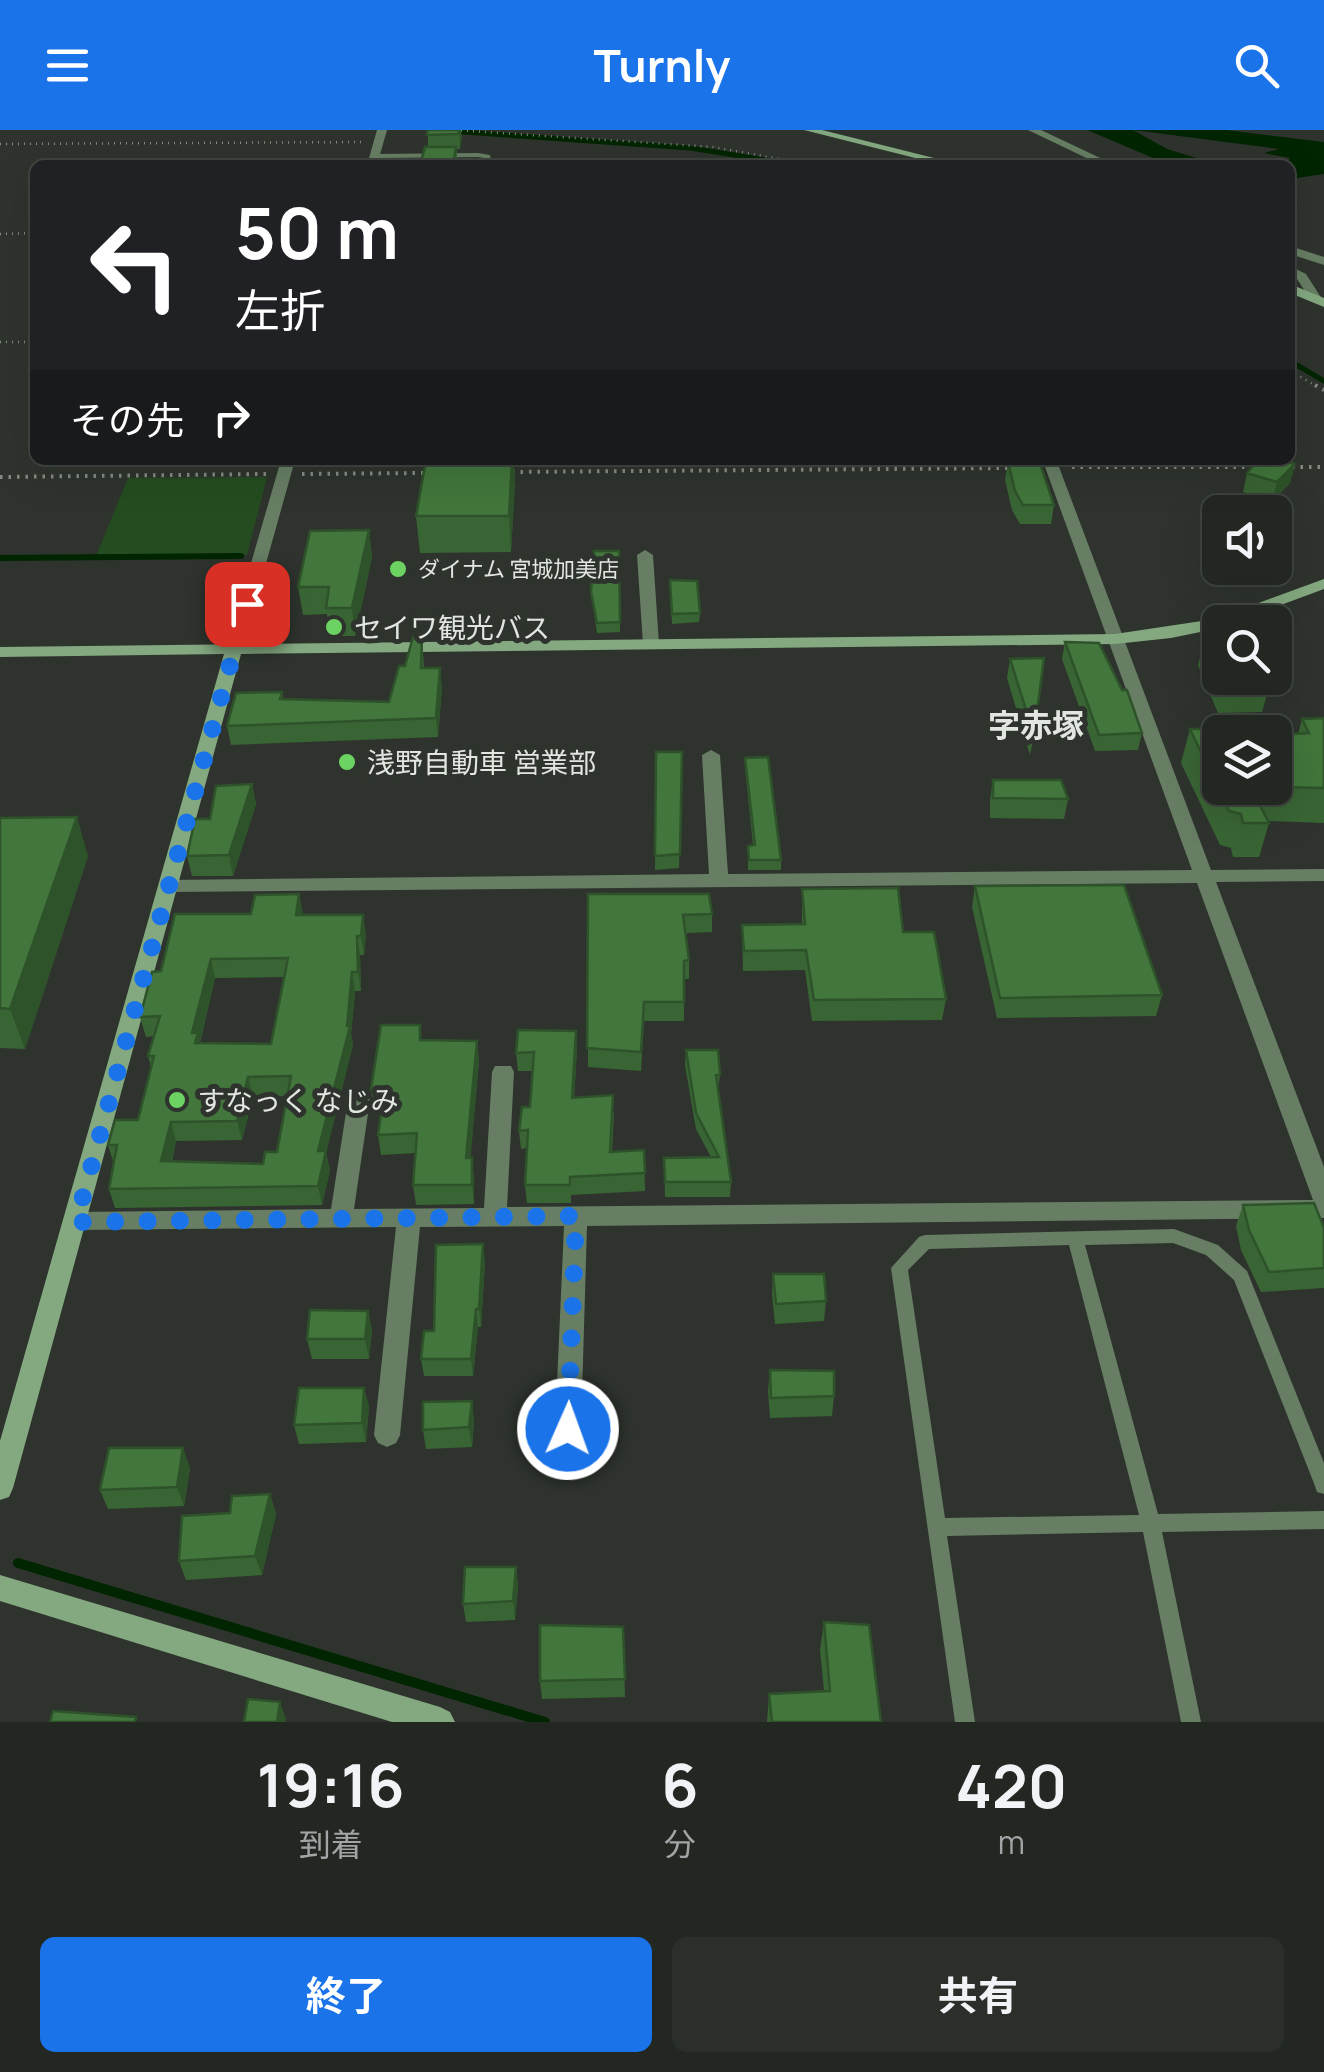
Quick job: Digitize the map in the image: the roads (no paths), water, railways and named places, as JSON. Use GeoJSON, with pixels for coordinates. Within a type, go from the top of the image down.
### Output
{"type":"FeatureCollection","features":[{"type":"Feature","properties":{"kind":"street"},"geometry":{"type":"LineString","coordinates":[[810,130],[936,160]]}},
{"type":"Feature","properties":{"kind":"street"},"geometry":{"type":"LineString","coordinates":[[1033,130],[1099,160]]}},
{"type":"Feature","properties":{"kind":"street"},"geometry":{"type":"LineString","coordinates":[[373,160],[380,136]]}},
{"type":"Feature","properties":{"kind":"street"},"geometry":{"type":"LineString","coordinates":[[1295,252],[1324,262]]}},
{"type":"Feature","properties":{"kind":"street"},"geometry":{"type":"LineString","coordinates":[[1295,273],[1320,301]]}},
{"type":"Feature","properties":{"kind":"street"},"geometry":{"type":"LineString","coordinates":[[1295,290],[1320,301]]}},
{"type":"Feature","properties":{"kind":"street"},"geometry":{"type":"LineString","coordinates":[[0,1488],[286,467]]}},
{"type":"Feature","properties":{"kind":"street"},"geometry":{"type":"LineString","coordinates":[[1052,468],[1324,1198]]}},
{"type":"Feature","properties":{"kind":"street"},"geometry":{"type":"LineString","coordinates":[[645,555],[651,644]]}},
{"type":"Feature","properties":{"kind":"street"},"geometry":{"type":"LineString","coordinates":[[1268,605],[1324,584]]}},
{"type":"Feature","properties":{"kind":"street"},"geometry":{"type":"LineString","coordinates":[[0,652],[1114,638],[1202,627]]}},
{"type":"Feature","properties":{"kind":"street"},"geometry":{"type":"LineString","coordinates":[[712,754],[720,881]]}},
{"type":"Feature","properties":{"kind":"street"},"geometry":{"type":"LineString","coordinates":[[169,886],[1324,876]]}},
{"type":"Feature","properties":{"kind":"street"},"geometry":{"type":"LineString","coordinates":[[495,1218],[503,1072]]}},
{"type":"Feature","properties":{"kind":"street"},"geometry":{"type":"LineString","coordinates":[[341,1219],[359,1100]]}},
{"type":"Feature","properties":{"kind":"street"},"geometry":{"type":"LineString","coordinates":[[76,1222],[1324,1210]]}},
{"type":"Feature","properties":{"kind":"street"},"geometry":{"type":"LineString","coordinates":[[568,1429],[576,1216]]}},
{"type":"Feature","properties":{"kind":"street"},"geometry":{"type":"LineString","coordinates":[[387,1435],[409,1218]]}},
{"type":"Feature","properties":{"kind":"street"},"geometry":{"type":"LineString","coordinates":[[0,1588],[440,1722]]}},
{"type":"Feature","properties":{"kind":"lane"},"geometry":{"type":"LineString","coordinates":[[373,160],[478,155],[488,160]]}},
{"type":"Feature","properties":{"kind":"lane"},"geometry":{"type":"LineString","coordinates":[[965,1722],[899,1268],[925,1242],[1174,1236],[1212,1250],[1241,1276],[1324,1486]]}},
{"type":"Feature","properties":{"kind":"lane"},"geometry":{"type":"LineString","coordinates":[[1076,1240],[1151,1524],[1190,1722]]}},
{"type":"Feature","properties":{"kind":"lane"},"geometry":{"type":"LineString","coordinates":[[935,1527],[1324,1520]]}},
{"type":"Feature","properties":{"kind":"waterway"},"geometry":{"type":"LineString","coordinates":[[435,130],[690,148],[766,160]]}},
{"type":"Feature","properties":{"kind":"waterway"},"geometry":{"type":"LineString","coordinates":[[1295,364],[1324,381]]}},
{"type":"Feature","properties":{"kind":"waterway"},"geometry":{"type":"LineString","coordinates":[[0,558],[241,556]]}},
{"type":"Feature","properties":{"kind":"waterway"},"geometry":{"type":"LineString","coordinates":[[18,1563],[545,1722]]}},
{"type":"Feature","properties":{"kind":"place","name":"ダイナム 宮城加美店"},"geometry":{"type":"Point","coordinates":[398,569]}},
{"type":"Feature","properties":{"kind":"place","name":"セイワ観光バス"},"geometry":{"type":"Point","coordinates":[334,627]}},
{"type":"Feature","properties":{"kind":"place","name":"浅野自動車 営業部"},"geometry":{"type":"Point","coordinates":[347,762]}},
{"type":"Feature","properties":{"kind":"place","name":"すなっく なじみ"},"geometry":{"type":"Point","coordinates":[177,1100]}},
{"type":"Feature","properties":{"kind":"district","name":"字赤塚"},"geometry":{"type":"Point","coordinates":[1036,725]}}]}
